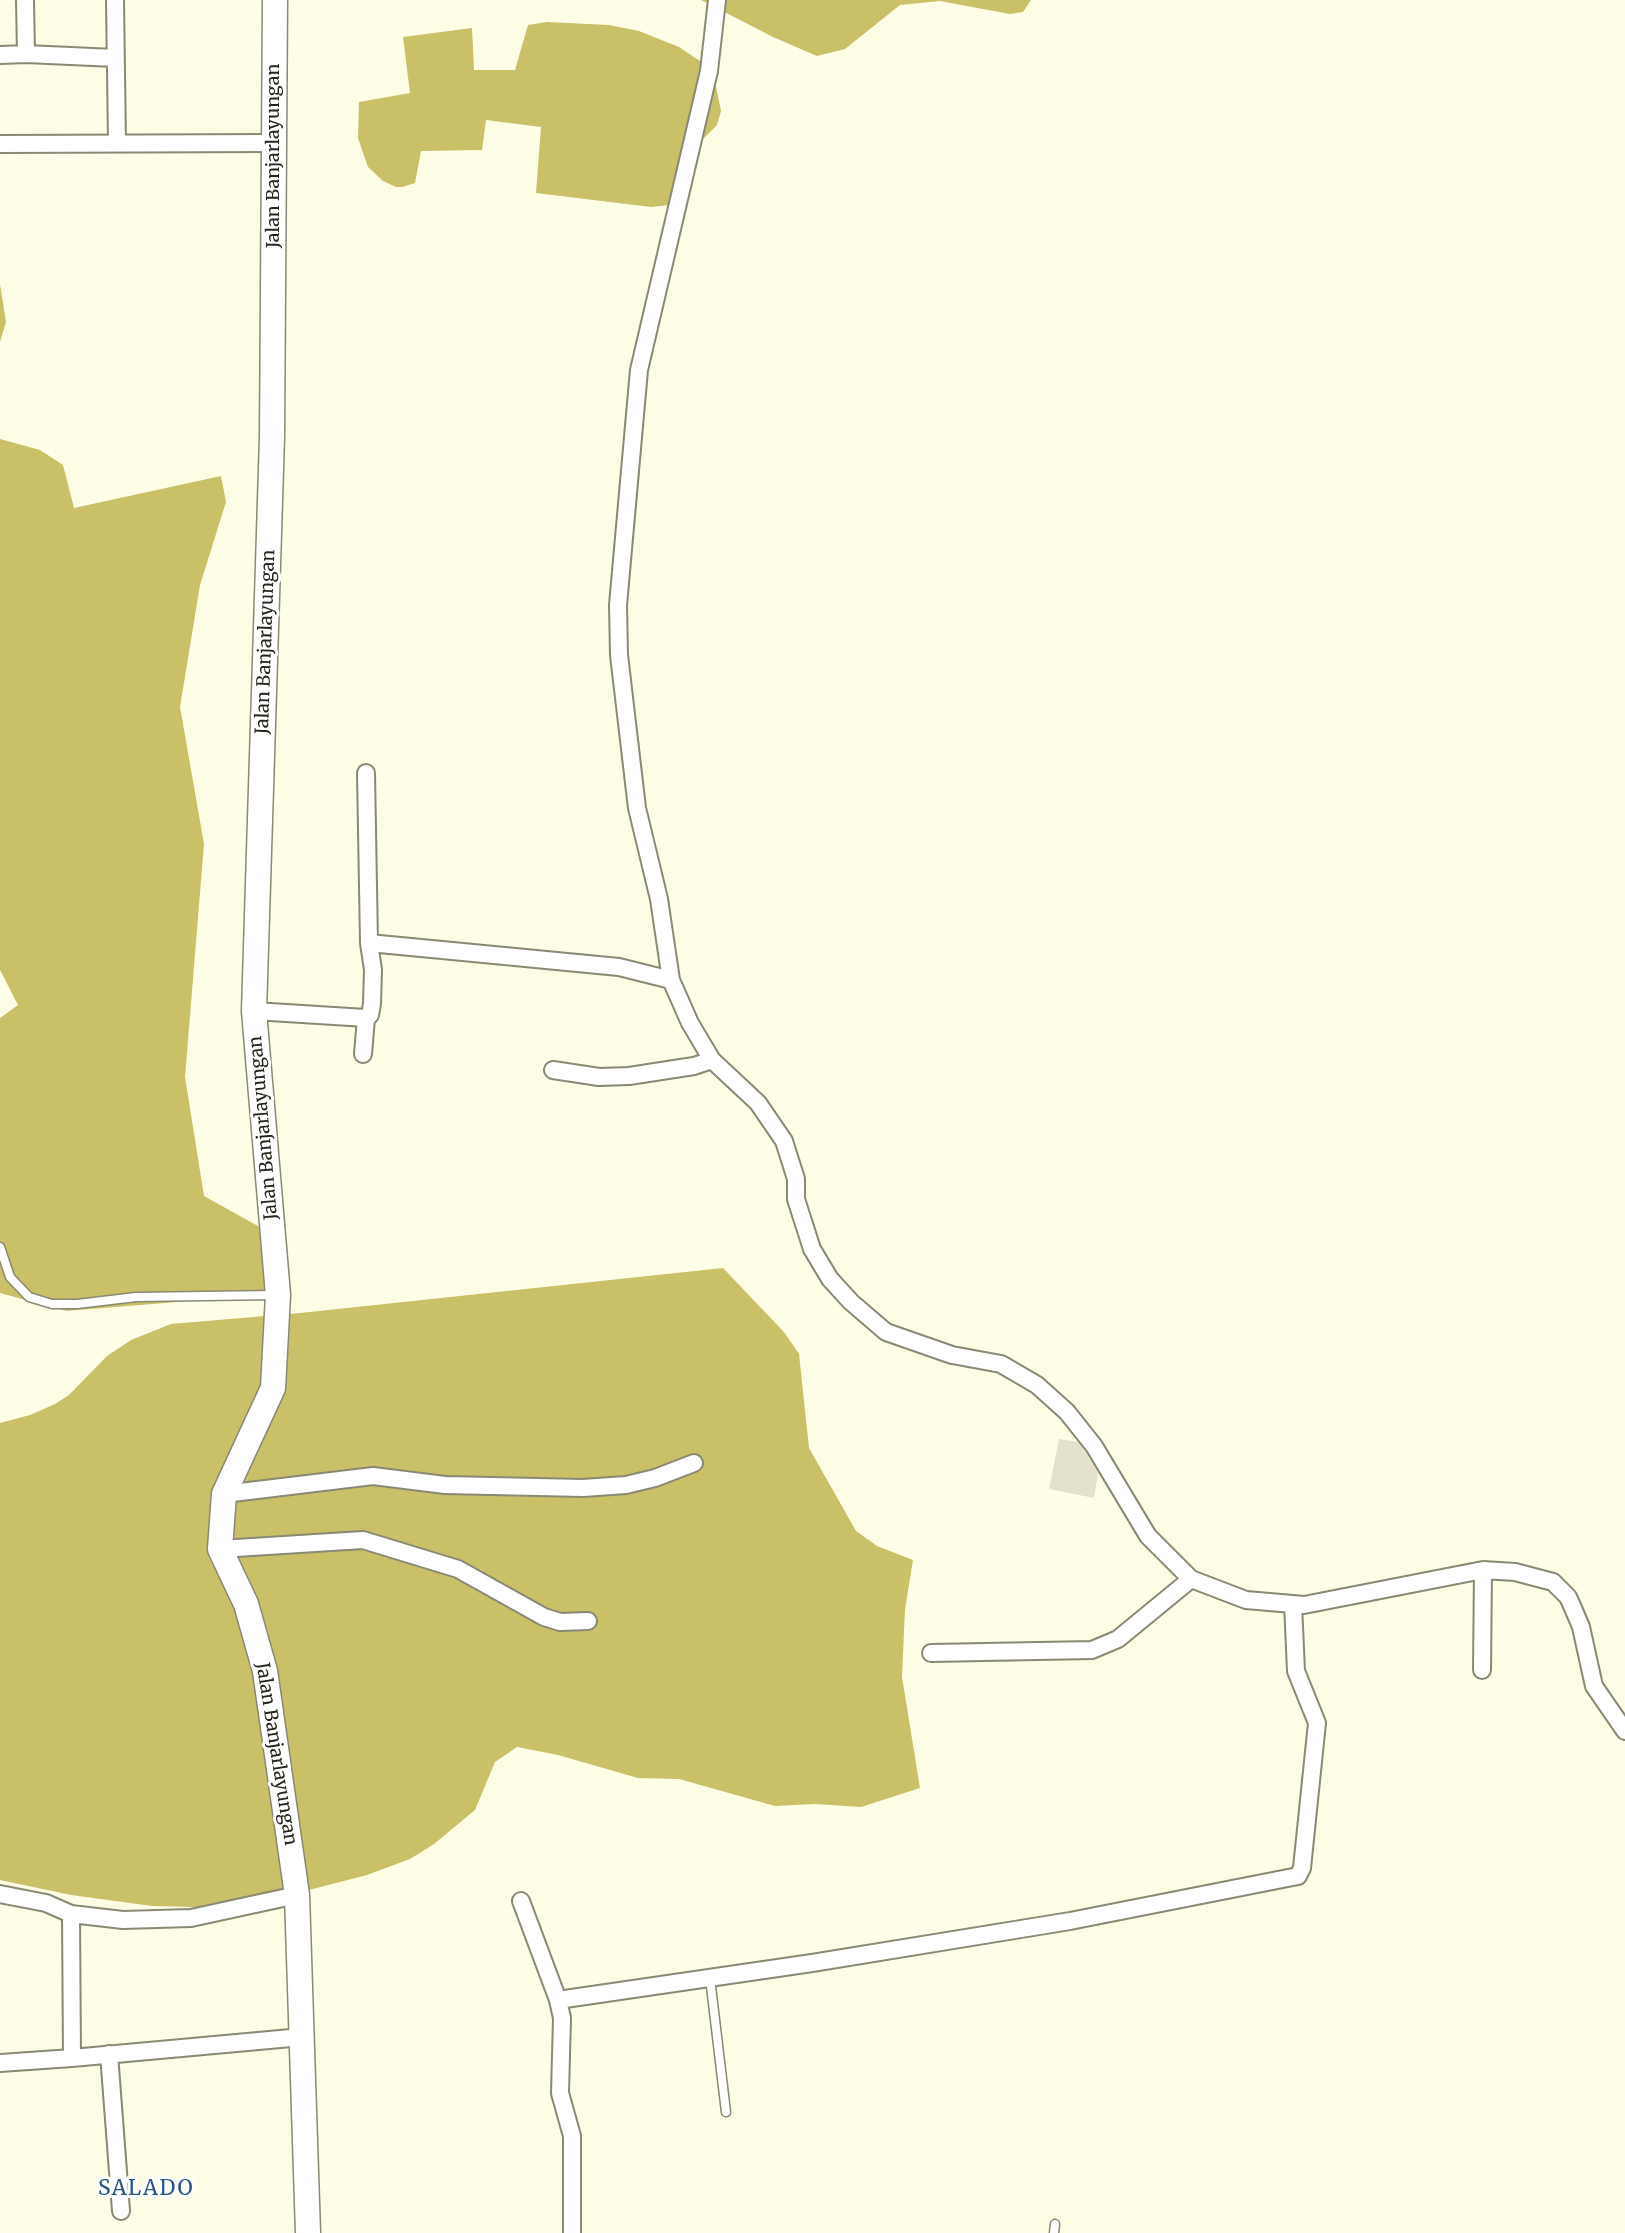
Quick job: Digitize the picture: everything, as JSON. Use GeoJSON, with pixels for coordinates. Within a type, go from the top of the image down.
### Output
{"type":"FeatureCollection","features":[{"type":"Feature","properties":{"kind":"street"},"geometry":{"type":"LineString","coordinates":[[25,0],[26,54]]}},
{"type":"Feature","properties":{"kind":"street"},"geometry":{"type":"LineString","coordinates":[[115,0],[117,143]]}},
{"type":"Feature","properties":{"kind":"street","name":"Jalan Banjarlayungan"},"geometry":{"type":"LineString","coordinates":[[275,0],[268,609],[254,1011],[278,1295],[273,1388],[224,1494],[220,1549],[246,1604],[266,1671],[297,1896],[308,2233]]}},
{"type":"Feature","properties":{"kind":"street"},"geometry":{"type":"LineString","coordinates":[[717,0],[709,71],[639,370],[618,605],[619,655],[637,808],[658,899],[670,980],[686,1015],[712,1060],[744,1087],[773,1122],[792,1161],[796,1179],[796,1199],[812,1249],[830,1279],[851,1302],[886,1332],[952,1355],[1001,1364],[1037,1385],[1067,1412],[1094,1446],[1148,1536],[1191,1579],[1246,1600],[1304,1605],[1483,1570],[1535,1576],[1553,1582],[1569,1597],[1581,1627],[1594,1686],[1625,1731]]}},
{"type":"Feature","properties":{"kind":"street"},"geometry":{"type":"LineString","coordinates":[[0,56],[26,54],[115,58]]}},
{"type":"Feature","properties":{"kind":"street"},"geometry":{"type":"LineString","coordinates":[[0,144],[274,143]]}},
{"type":"Feature","properties":{"kind":"street"},"geometry":{"type":"LineString","coordinates":[[363,1054],[366,1018],[370,1015],[372,1004],[373,969],[369,943],[366,773]]}},
{"type":"Feature","properties":{"kind":"street"},"geometry":{"type":"LineString","coordinates":[[369,943],[619,967],[670,980]]}},
{"type":"Feature","properties":{"kind":"street"},"geometry":{"type":"LineString","coordinates":[[254,1011],[366,1018]]}},
{"type":"Feature","properties":{"kind":"street"},"geometry":{"type":"LineString","coordinates":[[553,1070],[599,1077],[628,1076],[694,1066],[712,1060]]}},
{"type":"Feature","properties":{"kind":"street"},"geometry":{"type":"LineString","coordinates":[[224,1494],[374,1476],[445,1485],[583,1488],[626,1485],[655,1478],[694,1463]]}},
{"type":"Feature","properties":{"kind":"street"},"geometry":{"type":"LineString","coordinates":[[220,1549],[363,1540],[458,1569],[544,1617],[560,1622],[588,1621]]}},
{"type":"Feature","properties":{"kind":"street"},"geometry":{"type":"LineString","coordinates":[[1482,1670],[1483,1570]]}},
{"type":"Feature","properties":{"kind":"street"},"geometry":{"type":"LineString","coordinates":[[931,1653],[1092,1650],[1118,1639],[1191,1579]]}},
{"type":"Feature","properties":{"kind":"street"},"geometry":{"type":"LineString","coordinates":[[558,2000],[1070,1921],[1298,1876],[1302,1868],[1317,1723],[1296,1671],[1293,1604]]}},
{"type":"Feature","properties":{"kind":"street"},"geometry":{"type":"LineString","coordinates":[[0,1894],[45,1903],[71,1914],[123,1920],[191,1918],[297,1896]]}},
{"type":"Feature","properties":{"kind":"street"},"geometry":{"type":"LineString","coordinates":[[521,1901],[558,2000],[562,2027],[560,2092],[572,2136],[572,2233]]}},
{"type":"Feature","properties":{"kind":"street"},"geometry":{"type":"LineString","coordinates":[[71,1914],[72,2058]]}},
{"type":"Feature","properties":{"kind":"street"},"geometry":{"type":"LineString","coordinates":[[0,2063],[302,2037]]}},
{"type":"Feature","properties":{"kind":"street"},"geometry":{"type":"LineString","coordinates":[[109,2054],[120,2211]]}},
{"type":"Feature","properties":{"kind":"lane"},"geometry":{"type":"LineString","coordinates":[[0,1247],[10,1277],[29,1297],[52,1304],[77,1304],[136,1297],[278,1295]]}},
{"type":"Feature","properties":{"kind":"lane"},"geometry":{"type":"LineString","coordinates":[[710,1978],[726,2112]]}},
{"type":"Feature","properties":{"kind":"shaded area"},"geometry":{"type":"Polygon","coordinates":[[[701,0],[1031,0],[1023,12],[1010,14],[940,1],[900,5],[845,49],[817,56],[773,37],[701,0]]]}},
{"type":"Feature","properties":{"kind":"shaded area"},"geometry":{"type":"Polygon","coordinates":[[[547,22],[609,25],[639,31],[679,47],[706,65],[714,77],[721,111],[717,125],[694,152],[680,204],[651,207],[536,193],[541,127],[486,120],[482,150],[421,151],[415,183],[396,187],[383,181],[368,167],[358,138],[359,102],[410,93],[403,37],[472,28],[474,70],[515,70],[528,25],[547,22]]]}},
{"type":"Feature","properties":{"kind":"shaded area"},"geometry":{"type":"Polygon","coordinates":[[[0,284],[6,322],[0,342],[0,284]]]}},
{"type":"Feature","properties":{"kind":"shaded area"},"geometry":{"type":"Polygon","coordinates":[[[0,439],[40,450],[63,465],[74,508],[221,476],[226,502],[200,585],[180,707],[204,844],[185,1077],[204,1196],[265,1230],[276,1294],[66,1311],[0,1293],[0,1018],[18,1005],[0,970],[0,439]]]}},
{"type":"Feature","properties":{"kind":"shaded area"},"geometry":{"type":"Polygon","coordinates":[[[723,1268],[784,1332],[799,1354],[809,1448],[856,1531],[877,1546],[913,1560],[905,1609],[902,1677],[920,1788],[861,1807],[815,1804],[775,1806],[679,1779],[638,1778],[558,1755],[517,1747],[495,1762],[475,1810],[434,1844],[410,1859],[367,1875],[270,1900],[196,1907],[152,1906],[71,1895],[0,1880],[0,1423],[30,1415],[55,1404],[69,1395],[107,1356],[131,1340],[171,1324],[300,1313],[723,1268]]]}},
{"type":"Feature","properties":{"kind":"building"},"geometry":{"type":"Polygon","coordinates":[[[1059,1439],[1078,1442],[1098,1473],[1094,1498],[1049,1489],[1059,1439]]]}},
{"type":"Feature","properties":{"kind":"district","name":"SALADO"},"geometry":{"type":"Point","coordinates":[146,2189]}}]}
